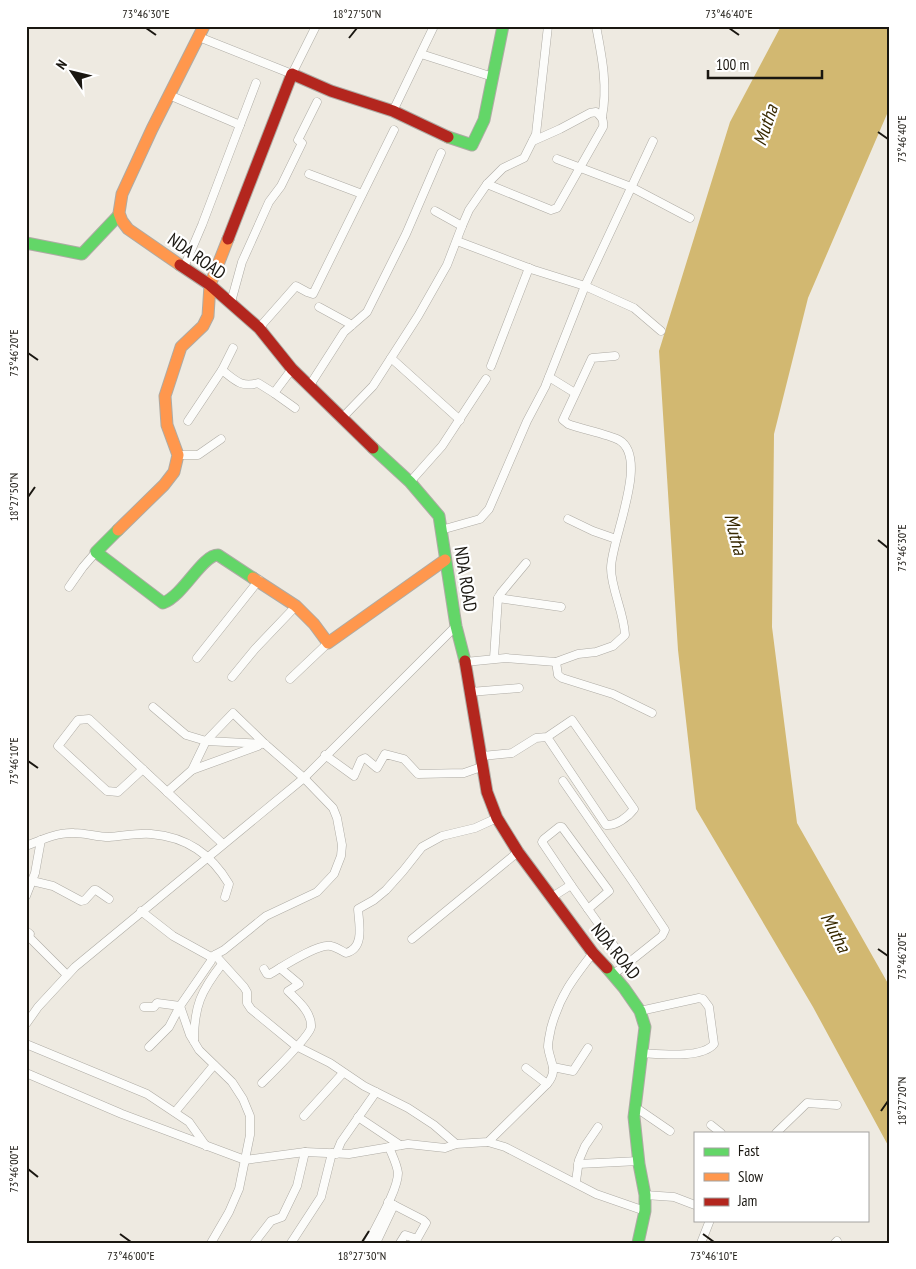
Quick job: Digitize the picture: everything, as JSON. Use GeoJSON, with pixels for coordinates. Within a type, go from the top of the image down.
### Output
{"type":"FeatureCollection","features":[{"type":"Feature","properties":{"kind":"main road"},"geometry":{"type":"LineString","coordinates":[[445,560],[328,643],[296,606],[218,555],[213,555],[207,559],[169,602],[163,603],[96,552],[164,485],[174,472],[178,455],[168,425],[165,396],[181,347],[203,326],[208,316],[210,286],[292,74],[331,91],[393,111],[453,139],[472,145],[484,120],[502,26]]}},
{"type":"Feature","properties":{"kind":"main road"},"geometry":{"type":"LineString","coordinates":[[26,243],[82,254],[118,216],[118,205],[122,194],[152,129],[202,31]]}},
{"type":"Feature","properties":{"kind":"main road","name":"NDA ROAD"},"geometry":{"type":"LineString","coordinates":[[118,216],[128,229],[210,286],[231,302],[259,328],[292,369],[410,482],[439,516],[456,626],[465,662],[487,792],[497,818],[518,852],[593,953],[640,1011],[645,1027],[637,1082],[634,1124],[638,1161],[645,1195],[645,1211],[638,1243]]}},
{"type":"Feature","properties":{"kind":"street"},"geometry":{"type":"LineString","coordinates":[[202,31],[292,74],[316,26]]}},
{"type":"Feature","properties":{"kind":"street"},"geometry":{"type":"LineString","coordinates":[[393,111],[434,26]]}},
{"type":"Feature","properties":{"kind":"street"},"geometry":{"type":"LineString","coordinates":[[342,418],[373,386],[448,265],[469,210],[487,184],[503,168],[524,158],[534,141],[548,26]]}},
{"type":"Feature","properties":{"kind":"street"},"geometry":{"type":"LineString","coordinates":[[487,184],[551,210],[561,204],[603,127],[605,83],[596,26]]}},
{"type":"Feature","properties":{"kind":"street"},"geometry":{"type":"LineString","coordinates":[[421,54],[493,77]]}},
{"type":"Feature","properties":{"kind":"street"},"geometry":{"type":"LineString","coordinates":[[184,267],[256,83]]}},
{"type":"Feature","properties":{"kind":"street"},"geometry":{"type":"LineString","coordinates":[[169,95],[240,125]]}},
{"type":"Feature","properties":{"kind":"street"},"geometry":{"type":"LineString","coordinates":[[231,302],[242,262],[269,202],[281,186],[302,143],[298,140],[317,102]]}},
{"type":"Feature","properties":{"kind":"street"},"geometry":{"type":"LineString","coordinates":[[534,141],[590,113],[596,112],[602,117]]}},
{"type":"Feature","properties":{"kind":"street"},"geometry":{"type":"LineString","coordinates":[[259,328],[296,286],[313,294],[394,130]]}},
{"type":"Feature","properties":{"kind":"street"},"geometry":{"type":"LineString","coordinates":[[441,530],[480,520],[485,514],[549,377],[585,286],[653,141]]}},
{"type":"Feature","properties":{"kind":"street"},"geometry":{"type":"LineString","coordinates":[[310,385],[344,332],[367,312],[406,234],[441,152]]}},
{"type":"Feature","properties":{"kind":"street"},"geometry":{"type":"LineString","coordinates":[[557,159],[632,187],[690,218]]}},
{"type":"Feature","properties":{"kind":"street"},"geometry":{"type":"LineString","coordinates":[[310,174],[362,194]]}},
{"type":"Feature","properties":{"kind":"street"},"geometry":{"type":"LineString","coordinates":[[435,211],[462,226]]}},
{"type":"Feature","properties":{"kind":"street"},"geometry":{"type":"LineString","coordinates":[[457,241],[529,268],[585,286],[634,308],[660,331]]}},
{"type":"Feature","properties":{"kind":"street"},"geometry":{"type":"LineString","coordinates":[[492,366],[529,268]]}},
{"type":"Feature","properties":{"kind":"street"},"geometry":{"type":"LineString","coordinates":[[319,307],[352,325]]}},
{"type":"Feature","properties":{"kind":"street"},"geometry":{"type":"LineString","coordinates":[[188,421],[222,370],[233,348]]}},
{"type":"Feature","properties":{"kind":"street"},"geometry":{"type":"LineString","coordinates":[[465,662],[494,658],[556,662],[578,654],[596,652],[613,646],[625,635],[611,570],[612,555],[629,492],[631,468],[628,453],[619,440],[564,423],[563,420],[592,358],[615,356]]}},
{"type":"Feature","properties":{"kind":"street"},"geometry":{"type":"LineString","coordinates":[[390,358],[460,420]]}},
{"type":"Feature","properties":{"kind":"street"},"geometry":{"type":"LineString","coordinates":[[274,393],[292,369]]}},
{"type":"Feature","properties":{"kind":"street"},"geometry":{"type":"LineString","coordinates":[[222,370],[245,385],[250,386],[258,383],[295,408]]}},
{"type":"Feature","properties":{"kind":"street"},"geometry":{"type":"LineString","coordinates":[[549,377],[576,393]]}},
{"type":"Feature","properties":{"kind":"street"},"geometry":{"type":"LineString","coordinates":[[410,482],[442,446],[486,379]]}},
{"type":"Feature","properties":{"kind":"street"},"geometry":{"type":"LineString","coordinates":[[178,455],[198,455],[221,439]]}},
{"type":"Feature","properties":{"kind":"street"},"geometry":{"type":"LineString","coordinates":[[568,519],[593,532],[616,539]]}},
{"type":"Feature","properties":{"kind":"street"},"geometry":{"type":"LineString","coordinates":[[69,587],[96,552]]}},
{"type":"Feature","properties":{"kind":"street"},"geometry":{"type":"LineString","coordinates":[[494,658],[498,598],[526,563]]}},
{"type":"Feature","properties":{"kind":"street"},"geometry":{"type":"LineString","coordinates":[[197,658],[258,580]]}},
{"type":"Feature","properties":{"kind":"street"},"geometry":{"type":"LineString","coordinates":[[498,598],[561,607]]}},
{"type":"Feature","properties":{"kind":"street"},"geometry":{"type":"LineString","coordinates":[[232,677],[255,649],[296,606]]}},
{"type":"Feature","properties":{"kind":"street"},"geometry":{"type":"LineString","coordinates":[[26,1024],[29,1014],[67,974],[304,778],[456,626]]}},
{"type":"Feature","properties":{"kind":"street"},"geometry":{"type":"LineString","coordinates":[[290,679],[328,643]]}},
{"type":"Feature","properties":{"kind":"street"},"geometry":{"type":"LineString","coordinates":[[556,662],[558,675],[562,678],[613,694],[652,713]]}},
{"type":"Feature","properties":{"kind":"street"},"geometry":{"type":"LineString","coordinates":[[470,692],[519,688]]}},
{"type":"Feature","properties":{"kind":"street"},"geometry":{"type":"LineString","coordinates":[[153,707],[186,735],[206,741],[264,744]]}},
{"type":"Feature","properties":{"kind":"street"},"geometry":{"type":"LineString","coordinates":[[149,1047],[169,1027],[180,1006],[213,956],[224,950],[266,916],[311,896],[334,874],[341,856],[342,846],[337,818],[333,808],[304,778],[264,744],[233,713],[206,741],[192,770]]}},
{"type":"Feature","properties":{"kind":"street"},"geometry":{"type":"LineString","coordinates":[[143,769],[118,792],[107,791],[58,746],[78,720],[89,719],[143,769],[223,844]]}},
{"type":"Feature","properties":{"kind":"street"},"geometry":{"type":"LineString","coordinates":[[325,755],[354,776],[361,760],[365,758],[377,768],[385,754],[404,759],[418,774],[464,773],[483,761],[512,754],[536,738],[547,737],[572,720],[634,809],[630,814],[614,824],[606,825],[547,737]]}},
{"type":"Feature","properties":{"kind":"street"},"geometry":{"type":"LineString","coordinates":[[167,792],[192,770],[264,744]]}},
{"type":"Feature","properties":{"kind":"street"},"geometry":{"type":"LineString","coordinates":[[563,781],[634,882],[665,930],[662,936],[612,975]]}},
{"type":"Feature","properties":{"kind":"street"},"geometry":{"type":"LineString","coordinates":[[264,969],[267,974],[310,951],[328,946],[346,953],[353,951],[360,934],[358,909],[380,895],[404,871],[422,847],[442,836],[475,828],[497,818]]}},
{"type":"Feature","properties":{"kind":"street"},"geometry":{"type":"LineString","coordinates":[[588,909],[609,891],[562,827],[559,827],[542,842],[571,885],[588,909],[627,964]]}},
{"type":"Feature","properties":{"kind":"street"},"geometry":{"type":"LineString","coordinates":[[26,846],[55,835],[72,832],[107,837],[150,834],[162,836],[195,846],[219,868],[229,884],[226,897]]}},
{"type":"Feature","properties":{"kind":"street"},"geometry":{"type":"LineString","coordinates":[[26,896],[32,881],[41,840]]}},
{"type":"Feature","properties":{"kind":"street"},"geometry":{"type":"LineString","coordinates":[[412,939],[518,852]]}},
{"type":"Feature","properties":{"kind":"street"},"geometry":{"type":"LineString","coordinates":[[32,881],[53,886],[81,901],[85,900],[94,890],[109,900]]}},
{"type":"Feature","properties":{"kind":"street"},"geometry":{"type":"LineString","coordinates":[[552,897],[571,885]]}},
{"type":"Feature","properties":{"kind":"street"},"geometry":{"type":"LineString","coordinates":[[141,911],[173,936],[213,956],[244,987],[247,992],[247,1003],[251,1009],[296,1046],[330,1063],[364,1086],[415,1112],[456,1144]]}},
{"type":"Feature","properties":{"kind":"street"},"geometry":{"type":"LineString","coordinates":[[26,931],[30,934],[29,937],[67,974]]}},
{"type":"Feature","properties":{"kind":"street"},"geometry":{"type":"LineString","coordinates":[[488,1142],[547,1084],[553,1075],[548,1044],[558,1004],[570,983],[593,953]]}},
{"type":"Feature","properties":{"kind":"street"},"geometry":{"type":"LineString","coordinates":[[194,1043],[197,1008],[201,995],[222,964]]}},
{"type":"Feature","properties":{"kind":"street"},"geometry":{"type":"LineString","coordinates":[[262,1083],[279,1067],[309,1032],[311,1027],[307,1012],[288,991],[299,984],[280,968]]}},
{"type":"Feature","properties":{"kind":"street"},"geometry":{"type":"LineString","coordinates":[[640,1011],[703,998],[709,1007],[714,1044],[711,1048],[699,1052],[640,1058]]}},
{"type":"Feature","properties":{"kind":"street"},"geometry":{"type":"LineString","coordinates":[[144,1007],[154,1007],[157,1003],[180,1006]]}},
{"type":"Feature","properties":{"kind":"street"},"geometry":{"type":"LineString","coordinates":[[180,1006],[186,1027],[194,1043],[232,1082],[243,1099],[250,1116],[250,1134],[242,1179],[235,1201],[211,1243]]}},
{"type":"Feature","properties":{"kind":"street"},"geometry":{"type":"LineString","coordinates":[[26,1044],[147,1094],[189,1122],[207,1147]]}},
{"type":"Feature","properties":{"kind":"street"},"geometry":{"type":"LineString","coordinates":[[553,1068],[573,1072],[588,1048]]}},
{"type":"Feature","properties":{"kind":"street"},"geometry":{"type":"LineString","coordinates":[[175,1112],[214,1065]]}},
{"type":"Feature","properties":{"kind":"street"},"geometry":{"type":"LineString","coordinates":[[526,1068],[547,1084]]}},
{"type":"Feature","properties":{"kind":"street"},"geometry":{"type":"LineString","coordinates":[[26,1073],[122,1114],[244,1160],[305,1152],[349,1154],[408,1144],[445,1148],[456,1144],[488,1142],[505,1147],[596,1194],[645,1211]]}},
{"type":"Feature","properties":{"kind":"street"},"geometry":{"type":"LineString","coordinates":[[304,1116],[343,1073]]}},
{"type":"Feature","properties":{"kind":"street"},"geometry":{"type":"LineString","coordinates":[[291,1243],[321,1197],[334,1153],[340,1142],[376,1092]]}},
{"type":"Feature","properties":{"kind":"street"},"geometry":{"type":"LineString","coordinates":[[777,1132],[807,1104],[836,1105]]}},
{"type":"Feature","properties":{"kind":"street"},"geometry":{"type":"LineString","coordinates":[[635,1107],[670,1131]]}},
{"type":"Feature","properties":{"kind":"street"},"geometry":{"type":"LineString","coordinates":[[358,1117],[400,1145]]}},
{"type":"Feature","properties":{"kind":"street"},"geometry":{"type":"LineString","coordinates":[[711,1125],[719,1132]]}},
{"type":"Feature","properties":{"kind":"street"},"geometry":{"type":"LineString","coordinates":[[576,1181],[578,1164],[585,1146],[598,1127]]}},
{"type":"Feature","properties":{"kind":"street"},"geometry":{"type":"LineString","coordinates":[[376,1243],[391,1204],[398,1174],[389,1147]]}},
{"type":"Feature","properties":{"kind":"street"},"geometry":{"type":"LineString","coordinates":[[254,1243],[271,1221],[282,1217],[297,1186],[305,1152]]}},
{"type":"Feature","properties":{"kind":"street"},"geometry":{"type":"LineString","coordinates":[[578,1164],[638,1161]]}},
{"type":"Feature","properties":{"kind":"street"},"geometry":{"type":"LineString","coordinates":[[645,1195],[674,1197],[694,1205]]}},
{"type":"Feature","properties":{"kind":"street"},"geometry":{"type":"LineString","coordinates":[[368,1243],[391,1204]]}},
{"type":"Feature","properties":{"kind":"street"},"geometry":{"type":"LineString","coordinates":[[391,1204],[426,1223],[417,1239],[405,1235],[400,1243]]}},
{"type":"Feature","properties":{"kind":"street"},"geometry":{"type":"LineString","coordinates":[[701,1243],[709,1222]]}},
{"type":"Feature","properties":{"kind":"water","name":"Mutha"},"geometry":{"type":"Polygon","coordinates":[[[781,26],[890,26],[890,107],[808,298],[774,434],[772,627],[797,823],[890,987],[890,1149],[813,1007],[696,809],[678,650],[659,351],[730,122],[781,26]]]}},
{"type":"Feature","properties":{"kind":"traffic: fast"},"geometry":{"type":"LineString","coordinates":[[448,137],[472,145],[484,120],[503,26]]}},
{"type":"Feature","properties":{"kind":"traffic: fast"},"geometry":{"type":"LineString","coordinates":[[26,243],[82,254],[118,216]]}},
{"type":"Feature","properties":{"kind":"traffic: fast"},"geometry":{"type":"LineString","coordinates":[[373,448],[410,482],[439,516],[456,626],[465,661]]}},
{"type":"Feature","properties":{"kind":"traffic: fast"},"geometry":{"type":"LineString","coordinates":[[118,530],[96,552],[163,603],[171,599],[206,561],[218,555],[253,578]]}},
{"type":"Feature","properties":{"kind":"traffic: fast"},"geometry":{"type":"LineString","coordinates":[[607,968],[640,1011],[645,1027],[634,1117],[639,1164],[645,1195],[645,1211],[638,1243]]}},
{"type":"Feature","properties":{"kind":"traffic: slow"},"geometry":{"type":"LineString","coordinates":[[180,265],[128,229],[119,213],[122,194],[152,129],[204,26]]}},
{"type":"Feature","properties":{"kind":"traffic: slow"},"geometry":{"type":"LineString","coordinates":[[118,530],[164,485],[174,472],[178,455],[167,425],[165,396],[181,347],[203,326],[208,316],[210,285],[228,239]]}},
{"type":"Feature","properties":{"kind":"traffic: slow"},"geometry":{"type":"LineString","coordinates":[[253,578],[296,606],[314,624],[328,643],[445,560]]}},
{"type":"Feature","properties":{"kind":"traffic: jam"},"geometry":{"type":"LineString","coordinates":[[228,239],[292,74],[331,91],[393,111],[448,137]]}},
{"type":"Feature","properties":{"kind":"traffic: jam"},"geometry":{"type":"LineString","coordinates":[[180,265],[210,285],[259,328],[292,369],[373,448]]}},
{"type":"Feature","properties":{"kind":"traffic: jam"},"geometry":{"type":"LineString","coordinates":[[465,661],[487,792],[497,818],[518,852],[593,953],[607,968]]}}]}
